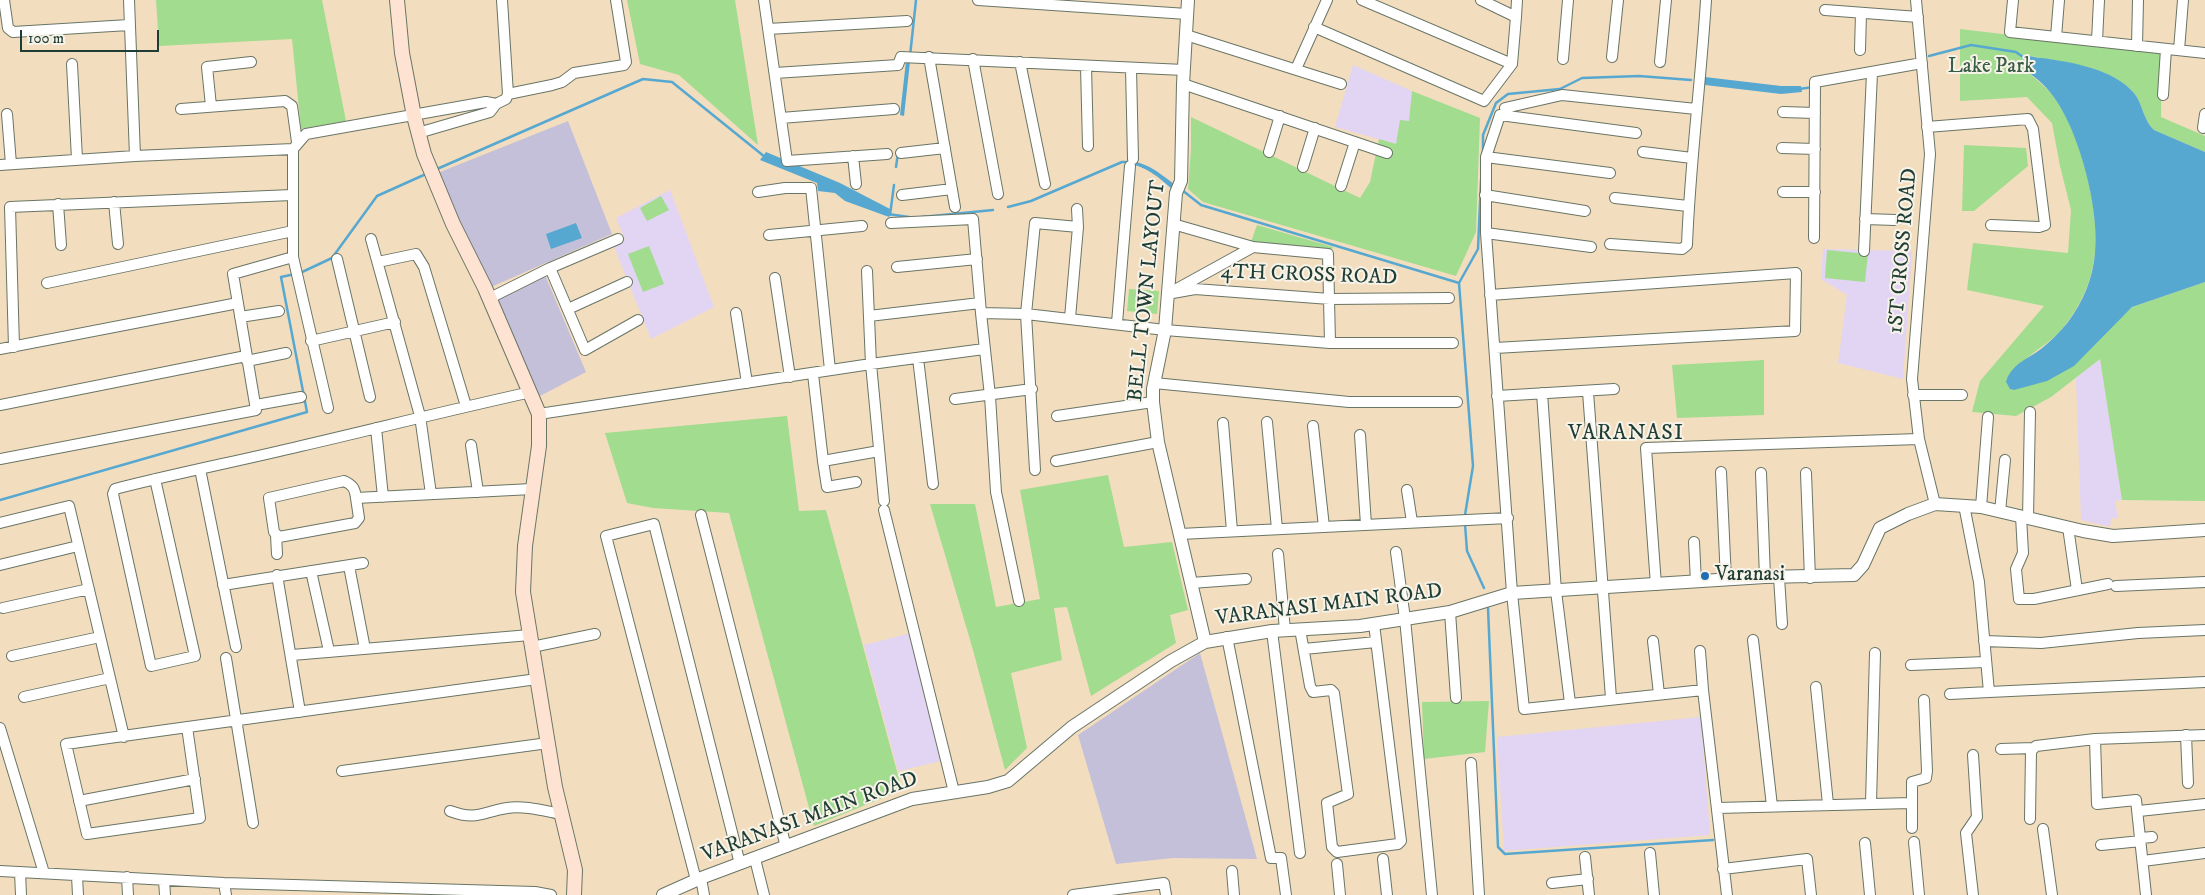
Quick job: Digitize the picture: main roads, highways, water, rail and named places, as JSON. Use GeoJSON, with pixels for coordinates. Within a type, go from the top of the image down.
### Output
{"type":"FeatureCollection","features":[{"type":"Feature","properties":{"kind":"main road"},"geometry":{"type":"LineString","coordinates":[[397,0],[402,53],[414,116],[424,154],[453,224],[490,298],[540,414],[539,446],[525,546],[523,592],[561,814],[575,870],[574,895]]}},
{"type":"Feature","properties":{"kind":"water"},"geometry":{"type":"Polygon","coordinates":[[[2027,56],[2079,65],[2104,72],[2134,93],[2150,126],[2154,130],[2205,152],[2205,282],[2132,307],[2074,366],[2047,381],[2014,390],[2010,389],[2006,382],[2008,376],[2020,362],[2052,340],[2068,322],[2078,306],[2090,281],[2094,262],[2096,235],[2090,191],[2078,145],[2060,106],[2049,91],[2024,69],[2023,61],[2027,56]]]}},
{"type":"Feature","properties":{"kind":"water"},"geometry":{"type":"Polygon","coordinates":[[[906,61],[910,62],[904,116],[900,115],[906,61]]]}},
{"type":"Feature","properties":{"kind":"water"},"geometry":{"type":"Polygon","coordinates":[[[1705,77],[1781,86],[1801,86],[1802,92],[1781,94],[1705,85],[1705,77]]]}},
{"type":"Feature","properties":{"kind":"water"},"geometry":{"type":"Polygon","coordinates":[[[766,152],[840,183],[890,209],[889,217],[845,201],[835,193],[818,191],[817,183],[760,160],[766,152]]]}},
{"type":"Feature","properties":{"kind":"water"},"geometry":{"type":"Polygon","coordinates":[[[1126,161],[1147,166],[1177,186],[1174,191],[1152,173],[1133,164],[1126,163],[1126,161]]]}},
{"type":"Feature","properties":{"kind":"water"},"geometry":{"type":"Polygon","coordinates":[[[576,223],[582,238],[551,249],[546,234],[576,223]]]}},
{"type":"Feature","properties":{"kind":"waterway"},"geometry":{"type":"LineString","coordinates":[[910,56],[916,0]]}},
{"type":"Feature","properties":{"kind":"waterway"},"geometry":{"type":"LineString","coordinates":[[1929,56],[1971,45],[2016,52],[2027,60]]}},
{"type":"Feature","properties":{"kind":"waterway"},"geometry":{"type":"LineString","coordinates":[[1483,152],[1483,135],[1496,103],[1508,94],[1560,89],[1582,78],[1639,76],[1691,80]]}},
{"type":"Feature","properties":{"kind":"waterway"},"geometry":{"type":"LineString","coordinates":[[437,169],[643,79],[672,82],[765,157]]}},
{"type":"Feature","properties":{"kind":"waterway"},"geometry":{"type":"LineString","coordinates":[[1799,89],[1813,87]]}},
{"type":"Feature","properties":{"kind":"waterway"},"geometry":{"type":"LineString","coordinates":[[896,167],[898,153]]}},
{"type":"Feature","properties":{"kind":"waterway"},"geometry":{"type":"LineString","coordinates":[[1008,207],[1031,201],[1122,162],[1127,162]]}},
{"type":"Feature","properties":{"kind":"waterway"},"geometry":{"type":"LineString","coordinates":[[300,273],[332,258],[377,196],[426,174]]}},
{"type":"Feature","properties":{"kind":"waterway"},"geometry":{"type":"LineString","coordinates":[[1182,190],[1201,205],[1459,283],[1478,249],[1481,180]]}},
{"type":"Feature","properties":{"kind":"waterway"},"geometry":{"type":"LineString","coordinates":[[890,215],[894,185]]}},
{"type":"Feature","properties":{"kind":"waterway"},"geometry":{"type":"LineString","coordinates":[[922,217],[993,210]]}},
{"type":"Feature","properties":{"kind":"waterway"},"geometry":{"type":"LineString","coordinates":[[888,214],[909,217]]}},
{"type":"Feature","properties":{"kind":"waterway"},"geometry":{"type":"LineString","coordinates":[[0,500],[307,412],[281,277],[295,274]]}},
{"type":"Feature","properties":{"kind":"waterway"},"geometry":{"type":"LineString","coordinates":[[1459,283],[1473,466],[1465,515]]}},
{"type":"Feature","properties":{"kind":"waterway"},"geometry":{"type":"LineString","coordinates":[[1465,524],[1467,551],[1484,588]]}},
{"type":"Feature","properties":{"kind":"waterway"},"geometry":{"type":"LineString","coordinates":[[1488,608],[1498,847],[1505,854],[1713,840]]}},
{"type":"Feature","properties":{"kind":"place","name":"Varanasi"},"geometry":{"type":"Point","coordinates":[1705,576]}},
{"type":"Feature","properties":{"kind":"district","name":"VARANASI"},"geometry":{"type":"Point","coordinates":[1626,434]}},
{"type":"Feature","properties":{"kind":"park label","name":"Lake Park"},"geometry":{"type":"Point","coordinates":[1991,68]}}]}
